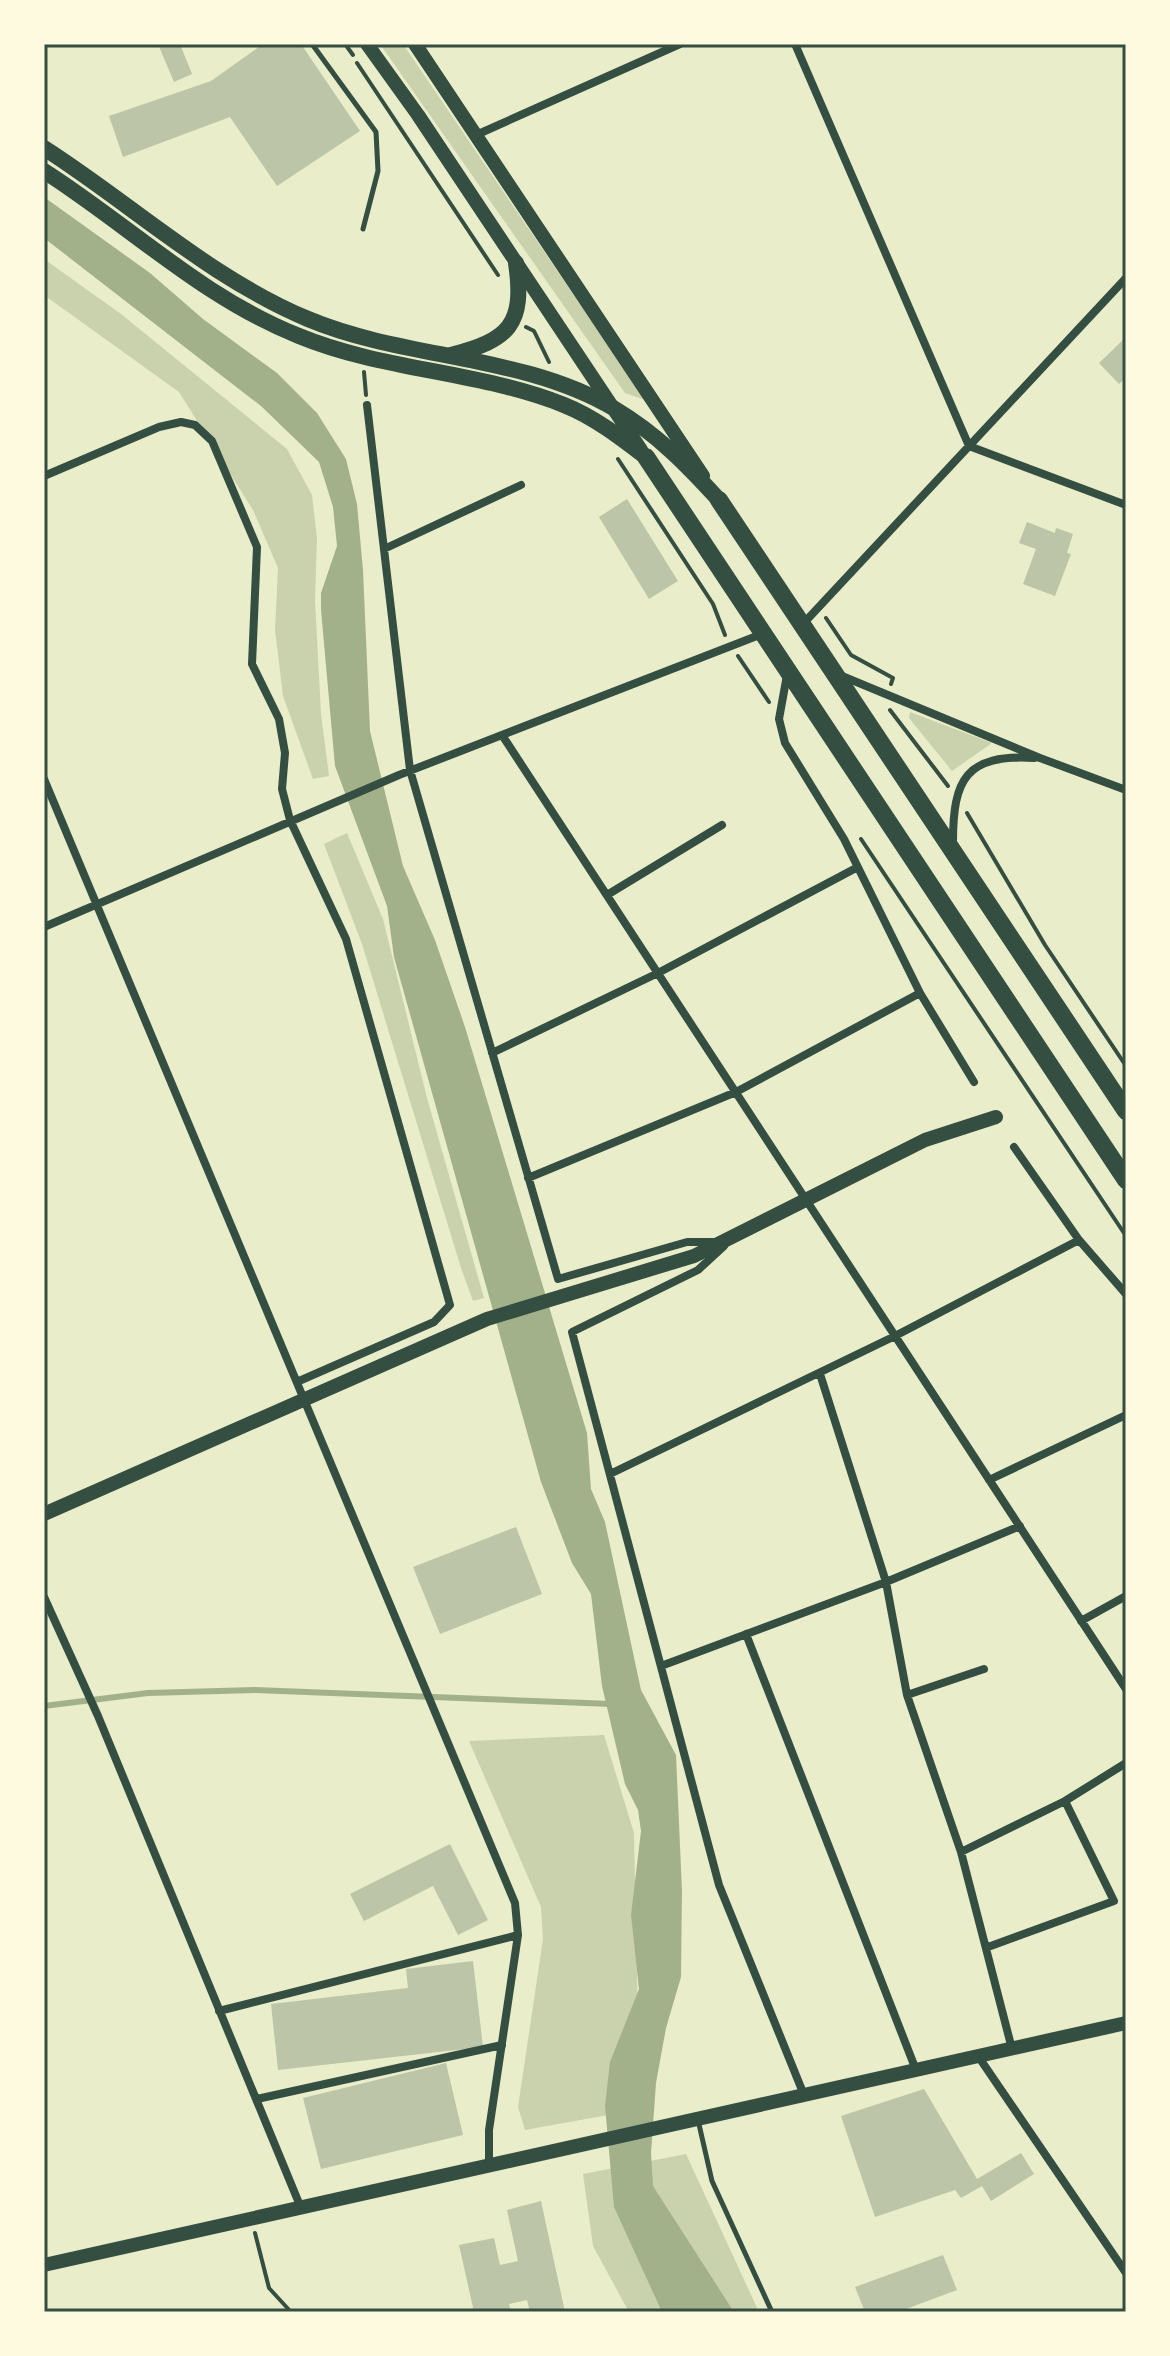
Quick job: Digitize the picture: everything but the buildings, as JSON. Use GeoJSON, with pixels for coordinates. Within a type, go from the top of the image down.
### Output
{"type":"FeatureCollection","features":[{"type":"Feature","properties":{"kind":"highway"},"geometry":{"type":"LineString","coordinates":[[646,457],[1126,1180]]}},
{"type":"Feature","properties":{"kind":"highway"},"geometry":{"type":"LineString","coordinates":[[719,500],[1126,1111]]}},
{"type":"Feature","properties":{"kind":"main road"},"geometry":{"type":"LineString","coordinates":[[367,44],[646,457]]}},
{"type":"Feature","properties":{"kind":"main road"},"geometry":{"type":"LineString","coordinates":[[415,44],[719,500]]}},
{"type":"Feature","properties":{"kind":"main road"},"geometry":{"type":"LineString","coordinates":[[44,148],[202,263],[274,304],[344,332],[549,380],[613,407],[678,455],[719,500]]}},
{"type":"Feature","properties":{"kind":"main road"},"geometry":{"type":"LineString","coordinates":[[44,171],[226,300],[295,335],[363,358],[503,387],[563,405],[610,429],[646,457]]}},
{"type":"Feature","properties":{"kind":"main road"},"geometry":{"type":"LineString","coordinates":[[446,357],[486,346],[515,321],[519,309],[516,263]]}},
{"type":"Feature","properties":{"kind":"main road"},"geometry":{"type":"LineString","coordinates":[[44,1514],[305,1397],[519,1307],[663,1267],[730,1241],[925,1140],[996,1117]]}},
{"type":"Feature","properties":{"kind":"main road"},"geometry":{"type":"LineString","coordinates":[[44,2265],[1126,2023]]}},
{"type":"Feature","properties":{"kind":"street"},"geometry":{"type":"LineString","coordinates":[[476,135],[680,44]]}},
{"type":"Feature","properties":{"kind":"street"},"geometry":{"type":"LineString","coordinates":[[795,44],[969,446],[1126,505]]}},
{"type":"Feature","properties":{"kind":"street"},"geometry":{"type":"LineString","coordinates":[[802,625],[1126,278]]}},
{"type":"Feature","properties":{"kind":"street"},"geometry":{"type":"LineString","coordinates":[[367,405],[410,770],[558,1279],[687,1242],[730,1241]]}},
{"type":"Feature","properties":{"kind":"street"},"geometry":{"type":"LineString","coordinates":[[44,476],[159,427],[181,422],[195,425],[212,441],[257,547],[252,664],[279,719],[285,753],[282,789],[290,820],[346,939],[450,1305],[434,1322],[299,1381]]}},
{"type":"Feature","properties":{"kind":"street"},"geometry":{"type":"LineString","coordinates":[[384,549],[521,485]]}},
{"type":"Feature","properties":{"kind":"street"},"geometry":{"type":"LineString","coordinates":[[44,927],[410,770],[763,634]]}},
{"type":"Feature","properties":{"kind":"street"},"geometry":{"type":"LineString","coordinates":[[787,670],[779,719],[785,743],[858,867],[920,993],[974,1082]]}},
{"type":"Feature","properties":{"kind":"street"},"geometry":{"type":"LineString","coordinates":[[834,673],[1126,790]]}},
{"type":"Feature","properties":{"kind":"street"},"geometry":{"type":"LineString","coordinates":[[502,735],[1126,1689]]}},
{"type":"Feature","properties":{"kind":"street"},"geometry":{"type":"LineString","coordinates":[[953,851],[955,795],[965,776],[987,761],[1040,758]]}},
{"type":"Feature","properties":{"kind":"street"},"geometry":{"type":"LineString","coordinates":[[44,779],[99,903],[515,1903],[518,1935],[489,2130],[489,2166]]}},
{"type":"Feature","properties":{"kind":"street"},"geometry":{"type":"LineString","coordinates":[[607,895],[722,825]]}},
{"type":"Feature","properties":{"kind":"street"},"geometry":{"type":"LineString","coordinates":[[492,1053],[658,973],[858,867]]}},
{"type":"Feature","properties":{"kind":"street"},"geometry":{"type":"LineString","coordinates":[[528,1178],[736,1092],[920,993]]}},
{"type":"Feature","properties":{"kind":"street"},"geometry":{"type":"LineString","coordinates":[[1014,1147],[1079,1240],[1126,1294]]}},
{"type":"Feature","properties":{"kind":"street"},"geometry":{"type":"LineString","coordinates":[[610,1474],[820,1374],[1079,1240]]}},
{"type":"Feature","properties":{"kind":"street"},"geometry":{"type":"LineString","coordinates":[[730,1241],[698,1270],[572,1332],[719,1885],[804,2095]]}},
{"type":"Feature","properties":{"kind":"street"},"geometry":{"type":"LineString","coordinates":[[820,1374],[886,1582],[907,1695],[961,1852],[1012,2049]]}},
{"type":"Feature","properties":{"kind":"street"},"geometry":{"type":"LineString","coordinates":[[989,1480],[1126,1415]]}},
{"type":"Feature","properties":{"kind":"street"},"geometry":{"type":"LineString","coordinates":[[661,1666],[886,1582],[1020,1526]]}},
{"type":"Feature","properties":{"kind":"street"},"geometry":{"type":"LineString","coordinates":[[1081,1621],[1126,1596]]}},
{"type":"Feature","properties":{"kind":"street"},"geometry":{"type":"LineString","coordinates":[[44,1597],[98,1716],[301,2208]]}},
{"type":"Feature","properties":{"kind":"street"},"geometry":{"type":"LineString","coordinates":[[746,1634],[916,2070]]}},
{"type":"Feature","properties":{"kind":"street"},"geometry":{"type":"LineString","coordinates":[[907,1695],[984,1669]]}},
{"type":"Feature","properties":{"kind":"street"},"geometry":{"type":"LineString","coordinates":[[961,1852],[1065,1801],[1126,1763]]}},
{"type":"Feature","properties":{"kind":"street"},"geometry":{"type":"LineString","coordinates":[[988,1947],[1114,1901],[1065,1801]]}},
{"type":"Feature","properties":{"kind":"street"},"geometry":{"type":"LineString","coordinates":[[219,2011],[518,1935]]}},
{"type":"Feature","properties":{"kind":"street"},"geometry":{"type":"LineString","coordinates":[[257,2099],[502,2045]]}},
{"type":"Feature","properties":{"kind":"street"},"geometry":{"type":"LineString","coordinates":[[978,2056],[1126,2273]]}},
{"type":"Feature","properties":{"kind":"lane"},"geometry":{"type":"LineString","coordinates":[[312,44],[376,132],[378,171],[363,229]]}},
{"type":"Feature","properties":{"kind":"lane"},"geometry":{"type":"LineString","coordinates":[[698,2119],[712,2181],[772,2312]]}},
{"type":"Feature","properties":{"kind":"path"},"geometry":{"type":"LineString","coordinates":[[345,44],[497,272],[500,286]]}},
{"type":"Feature","properties":{"kind":"path"},"geometry":{"type":"LineString","coordinates":[[534,331],[552,368]]}},
{"type":"Feature","properties":{"kind":"path"},"geometry":{"type":"LineString","coordinates":[[363,358],[367,405]]}},
{"type":"Feature","properties":{"kind":"path"},"geometry":{"type":"LineString","coordinates":[[615,454],[713,604],[717,621]]}},
{"type":"Feature","properties":{"kind":"path"},"geometry":{"type":"LineString","coordinates":[[827,620],[851,655],[893,678]]}},
{"type":"Feature","properties":{"kind":"path"},"geometry":{"type":"LineString","coordinates":[[738,656],[779,719]]}},
{"type":"Feature","properties":{"kind":"path"},"geometry":{"type":"LineString","coordinates":[[887,706],[943,779]]}},
{"type":"Feature","properties":{"kind":"path"},"geometry":{"type":"LineString","coordinates":[[964,806],[1045,945],[1126,1066]]}},
{"type":"Feature","properties":{"kind":"path"},"geometry":{"type":"LineString","coordinates":[[858,834],[1126,1236]]}},
{"type":"Feature","properties":{"kind":"path"},"geometry":{"type":"LineString","coordinates":[[252,2219],[269,2288],[291,2312]]}},
{"type":"Feature","properties":{"kind":"shaded area"},"geometry":{"type":"Polygon","coordinates":[[[380,44],[403,44],[645,400],[625,393],[380,44]]]}},
{"type":"Feature","properties":{"kind":"shaded area"},"geometry":{"type":"Polygon","coordinates":[[[44,197],[150,273],[203,319],[277,373],[317,413],[346,459],[357,504],[363,570],[370,731],[403,866],[435,940],[465,1027],[587,1433],[591,1489],[605,1522],[641,1690],[676,1755],[682,1891],[681,1977],[666,2028],[656,2083],[651,2153],[653,2186],[734,2312],[662,2312],[614,2207],[605,2106],[610,2062],[639,1989],[631,1915],[641,1831],[638,1810],[625,1784],[602,1686],[591,1594],[572,1563],[541,1482],[394,957],[387,906],[335,766],[321,593],[337,546],[333,507],[319,462],[261,406],[44,238],[44,197]]]}},
{"type":"Feature","properties":{"kind":"shaded area"},"geometry":{"type":"Polygon","coordinates":[[[44,259],[121,314],[287,449],[312,495],[317,538],[315,600],[321,714],[329,776],[313,779],[283,696],[275,630],[278,568],[253,510],[179,392],[44,295],[44,259]]]}},
{"type":"Feature","properties":{"kind":"shaded area"},"geometry":{"type":"Polygon","coordinates":[[[910,712],[992,743],[952,771],[909,718],[910,712]]]}},
{"type":"Feature","properties":{"kind":"shaded area"},"geometry":{"type":"Polygon","coordinates":[[[347,833],[383,919],[427,1098],[484,1298],[473,1301],[461,1268],[362,944],[324,844],[347,833]]]}},
{"type":"Feature","properties":{"kind":"shaded area"},"geometry":{"type":"Polygon","coordinates":[[[604,1735],[634,1833],[638,2022],[625,2112],[525,2130],[518,2107],[543,1939],[541,1907],[469,1741],[604,1735]]]}},
{"type":"Feature","properties":{"kind":"shaded area"},"geometry":{"type":"Polygon","coordinates":[[[686,2154],[759,2312],[629,2312],[593,2246],[583,2174],[686,2154]]]}},
{"type":"Feature","properties":{"kind":"waterway"},"geometry":{"type":"LineString","coordinates":[[44,1706],[148,1693],[255,1690],[611,1704]]}}]}
